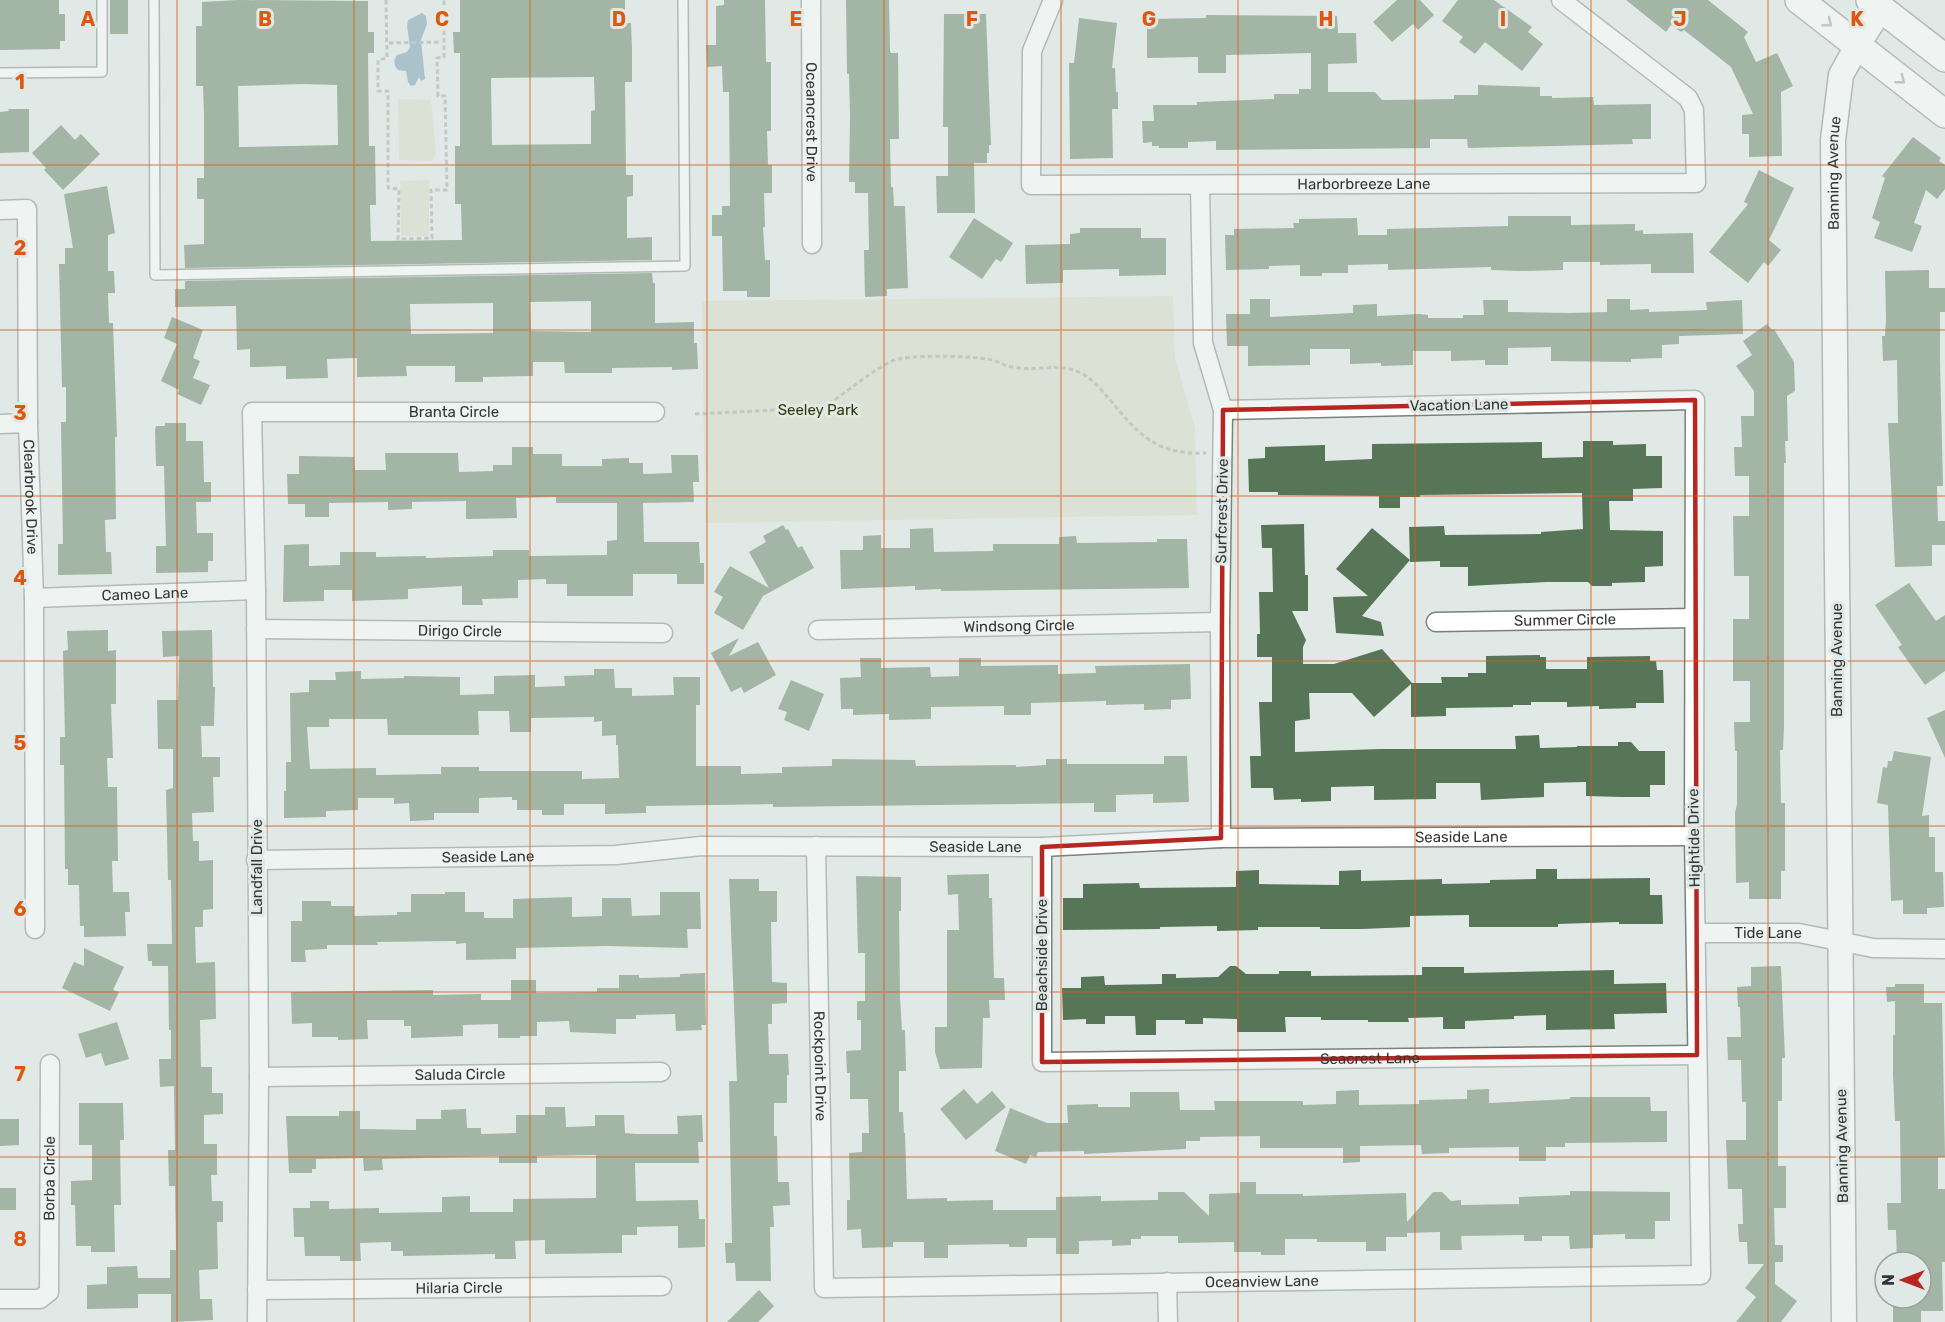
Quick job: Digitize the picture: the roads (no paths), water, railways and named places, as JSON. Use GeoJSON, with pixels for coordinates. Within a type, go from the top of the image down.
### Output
{"type":"FeatureCollection","features":[{"type":"Feature","properties":{"kind":"main road"},"geometry":{"type":"LineString","coordinates":[[1799,0],[1945,114]]}},
{"type":"Feature","properties":{"kind":"main road"},"geometry":{"type":"LineString","coordinates":[[1875,4],[1945,58]]}},
{"type":"Feature","properties":{"kind":"street","name":"Oceancrest Drive"},"geometry":{"type":"LineString","coordinates":[[811,0],[812,244]]}},
{"type":"Feature","properties":{"kind":"street","name":"Harborbreeze Lane"},"geometry":{"type":"LineString","coordinates":[[1053,0],[1032,51],[1030,185],[1696,183],[1694,110],[1688,98],[1561,0]]}},
{"type":"Feature","properties":{"kind":"street","name":"Banning Avenue"},"geometry":{"type":"LineString","coordinates":[[1844,1322],[1833,140],[1841,75],[1857,46],[1875,4]]}},
{"type":"Feature","properties":{"kind":"street","name":"Surfcrest Drive"},"geometry":{"type":"LineString","coordinates":[[1200,186],[1203,343],[1223,410],[1220,622],[1221,838]]}},
{"type":"Feature","properties":{"kind":"street","name":"Clearbrook Drive"},"geometry":{"type":"LineString","coordinates":[[0,210],[27,209],[28,423],[34,598],[35,929]]}},
{"type":"Feature","properties":{"kind":"street","name":"Vacation Lane"},"geometry":{"type":"LineString","coordinates":[[1223,410],[1695,400]]}},
{"type":"Feature","properties":{"kind":"street","name":"Hightide Drive"},"geometry":{"type":"LineString","coordinates":[[1695,400],[1694,836],[1701,1275]]}},
{"type":"Feature","properties":{"kind":"street","name":"Branta Circle"},"geometry":{"type":"LineString","coordinates":[[252,412],[655,412]]}},
{"type":"Feature","properties":{"kind":"street","name":"Landfall Drive"},"geometry":{"type":"LineString","coordinates":[[252,412],[256,590],[259,1077],[257,1322]]}},
{"type":"Feature","properties":{"kind":"street"},"geometry":{"type":"LineString","coordinates":[[0,424],[28,423]]}},
{"type":"Feature","properties":{"kind":"street","name":"Cameo Lane"},"geometry":{"type":"LineString","coordinates":[[34,598],[256,590]]}},
{"type":"Feature","properties":{"kind":"street","name":"Summer Circle"},"geometry":{"type":"LineString","coordinates":[[1436,622],[1695,618]]}},
{"type":"Feature","properties":{"kind":"street","name":"Windsong Circle"},"geometry":{"type":"LineString","coordinates":[[818,630],[1220,622]]}},
{"type":"Feature","properties":{"kind":"street","name":"Dirigo Circle"},"geometry":{"type":"LineString","coordinates":[[256,629],[663,633]]}},
{"type":"Feature","properties":{"kind":"street","name":"Seaside Lane"},"geometry":{"type":"LineString","coordinates":[[256,860],[616,855],[701,846],[1042,847],[1221,838],[1694,836]]}},
{"type":"Feature","properties":{"kind":"street","name":"Rockpoint Drive"},"geometry":{"type":"LineString","coordinates":[[816,846],[824,1288]]}},
{"type":"Feature","properties":{"kind":"street","name":"Beachside Drive"},"geometry":{"type":"LineString","coordinates":[[1042,847],[1042,1062]]}},
{"type":"Feature","properties":{"kind":"street","name":"Tide Lane"},"geometry":{"type":"LineString","coordinates":[[1696,933],[1799,933],[1873,948],[1945,949]]}},
{"type":"Feature","properties":{"kind":"street","name":"Seacrest Lane"},"geometry":{"type":"LineString","coordinates":[[1042,1062],[1697,1055]]}},
{"type":"Feature","properties":{"kind":"street","name":"Borba Circle"},"geometry":{"type":"LineString","coordinates":[[0,1299],[40,1299],[50,1292],[50,1064]]}},
{"type":"Feature","properties":{"kind":"street","name":"Saluda Circle"},"geometry":{"type":"LineString","coordinates":[[259,1077],[661,1072]]}},
{"type":"Feature","properties":{"kind":"street","name":"Oceanview Lane"},"geometry":{"type":"LineString","coordinates":[[824,1288],[1701,1275]]}},
{"type":"Feature","properties":{"kind":"street"},"geometry":{"type":"LineString","coordinates":[[1167,1282],[1168,1322]]}},
{"type":"Feature","properties":{"kind":"street","name":"Hilaria Circle"},"geometry":{"type":"LineString","coordinates":[[257,1290],[662,1286]]}},
{"type":"Feature","properties":{"kind":"lane"},"geometry":{"type":"LineString","coordinates":[[0,73],[102,72],[102,0]]}},
{"type":"Feature","properties":{"kind":"lane"},"geometry":{"type":"LineString","coordinates":[[154,0],[156,274],[685,266],[683,0]]}},
{"type":"Feature","properties":{"kind":"water"},"geometry":{"type":"Polygon","coordinates":[[[422,13],[426,16],[427,24],[421,40],[425,79],[421,81],[419,77],[415,85],[411,86],[406,71],[398,70],[395,61],[397,55],[407,52],[410,47],[408,20],[422,13]]]}},
{"type":"Feature","properties":{"kind":"park label","name":"Seeley Park"},"geometry":{"type":"Point","coordinates":[818,410]}}]}
